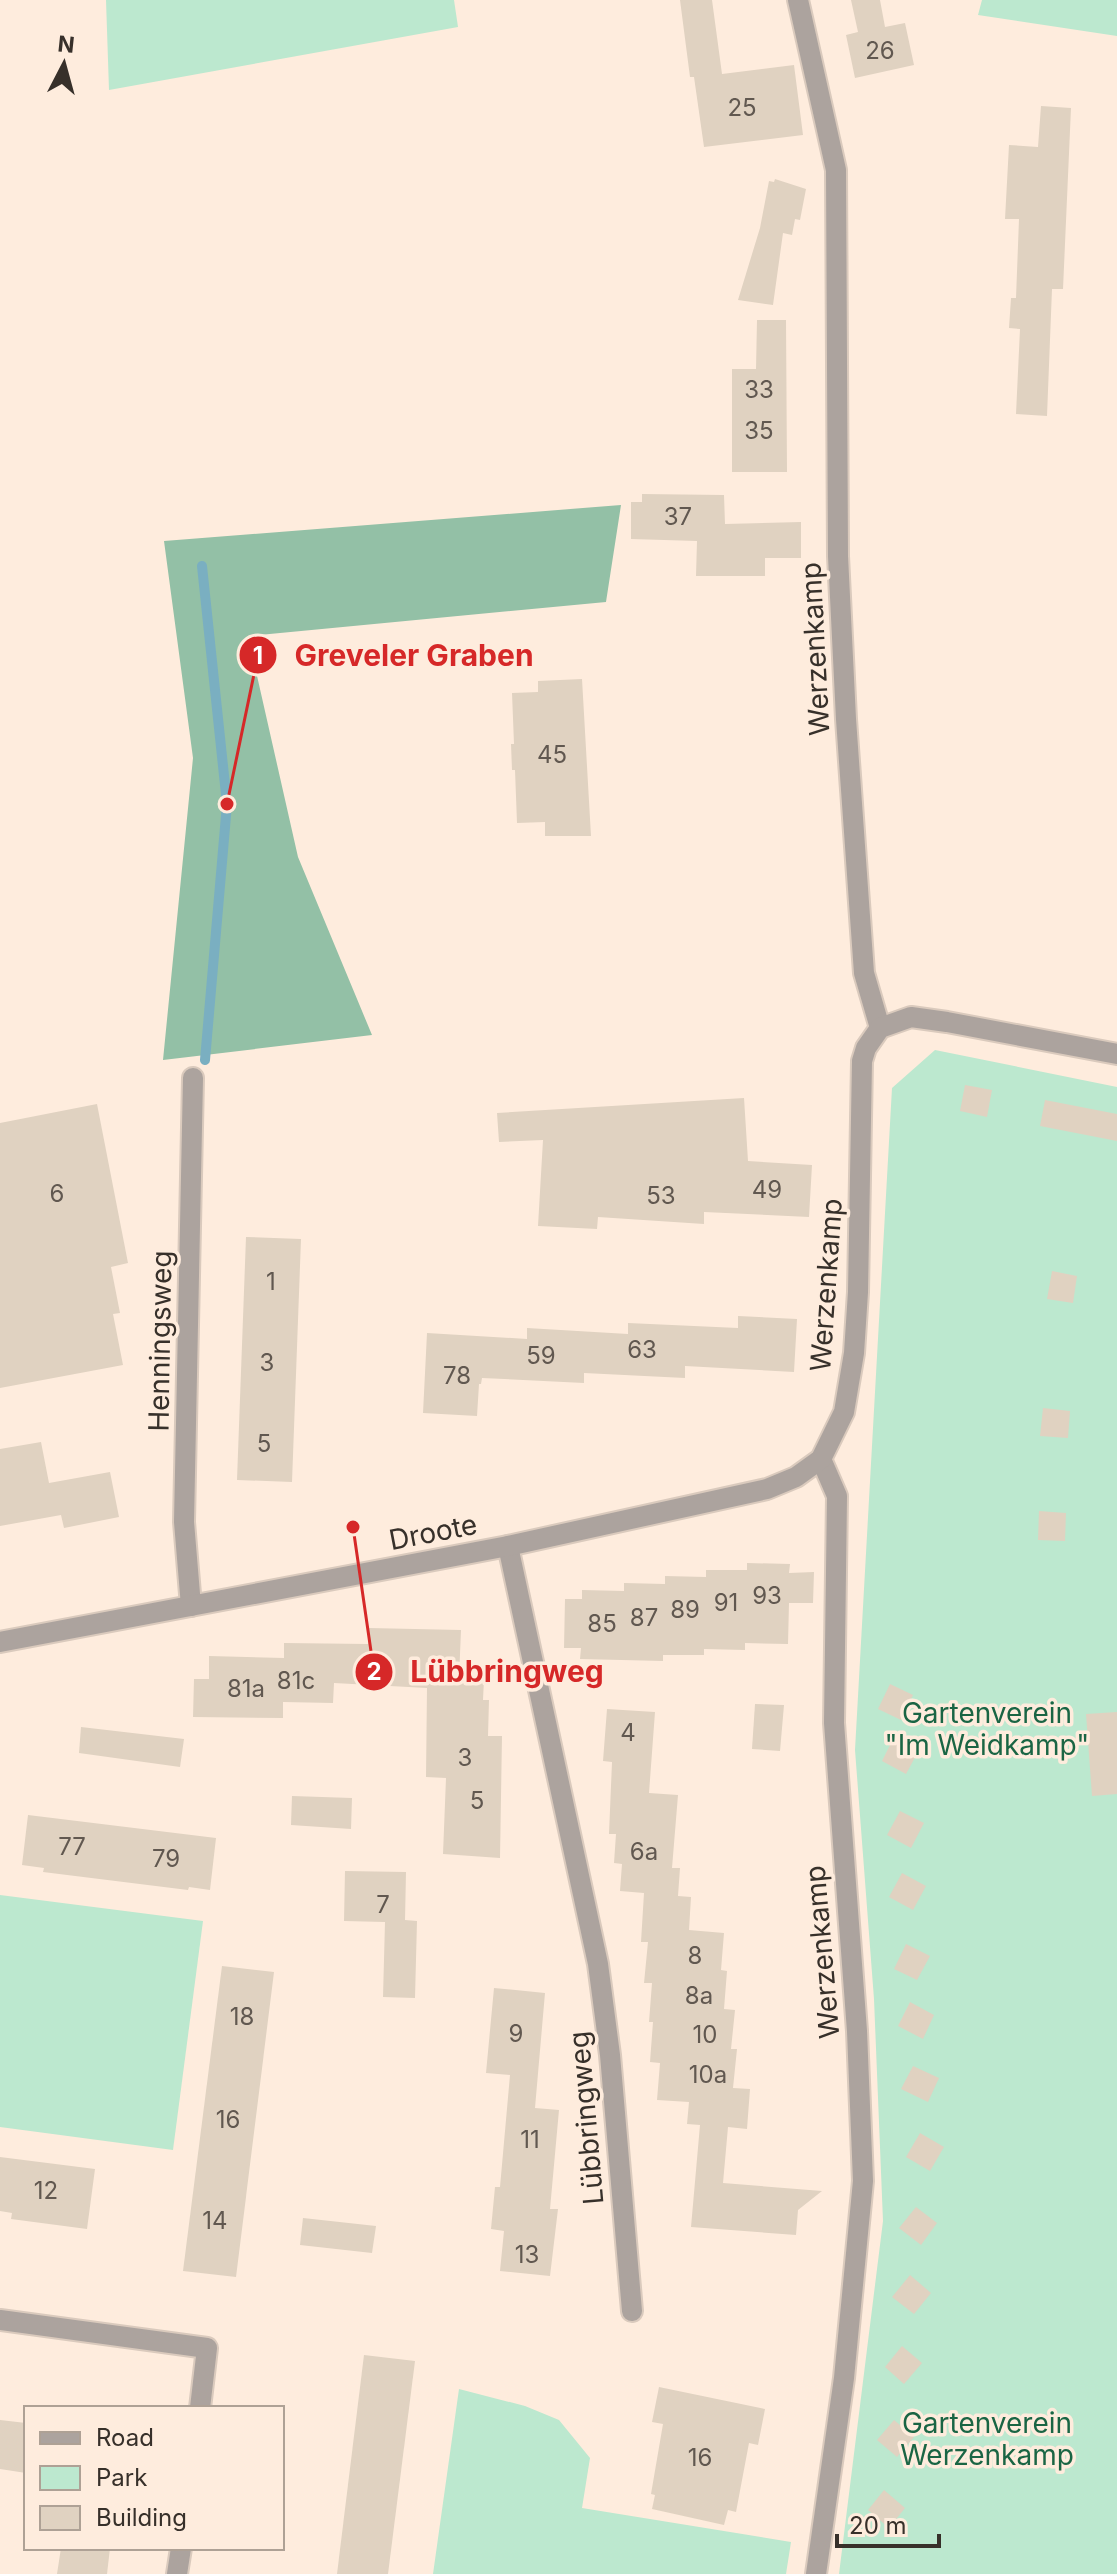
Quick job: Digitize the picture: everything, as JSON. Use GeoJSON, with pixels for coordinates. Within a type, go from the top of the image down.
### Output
{"type":"FeatureCollection","features":[{"type":"Feature","properties":{"kind":"street","name":"Werzenkamp"},"geometry":{"type":"LineString","coordinates":[[798,0],[836,170],[838,556],[846,719],[864,973],[880,1028],[866,1048],[862,1061],[854,1353],[844,1412],[821,1459],[837,1496],[834,1723],[857,2031],[863,2181],[844,2378],[816,2574]]}},
{"type":"Feature","properties":{"kind":"street"},"geometry":{"type":"LineString","coordinates":[[880,1028],[911,1017],[1117,1054]]}},
{"type":"Feature","properties":{"kind":"street","name":"Henningsweg"},"geometry":{"type":"LineString","coordinates":[[191,1606],[184,1522],[193,1078]]}},
{"type":"Feature","properties":{"kind":"street","name":"Droote"},"geometry":{"type":"LineString","coordinates":[[0,1642],[508,1546],[767,1489],[796,1477],[821,1459]]}},
{"type":"Feature","properties":{"kind":"street","name":"Lübbringweg"},"geometry":{"type":"LineString","coordinates":[[508,1546],[598,1964],[610,2055],[632,2311]]}},
{"type":"Feature","properties":{"kind":"street"},"geometry":{"type":"LineString","coordinates":[[0,2320],[207,2348],[200,2406]]}},
{"type":"Feature","properties":{"kind":"street"},"geometry":{"type":"LineString","coordinates":[[177,2574],[181,2550]]}},
{"type":"Feature","properties":{"kind":"green space"},"geometry":{"type":"Polygon","coordinates":[[[106,0],[454,0],[458,27],[109,90],[106,0]]]}},
{"type":"Feature","properties":{"kind":"green space"},"geometry":{"type":"Polygon","coordinates":[[[982,0],[1117,0],[1117,36],[978,15],[982,0]]]}},
{"type":"Feature","properties":{"kind":"green space"},"geometry":{"type":"Polygon","coordinates":[[[621,505],[606,602],[248,636],[298,857],[372,1035],[163,1060],[193,758],[164,541],[621,505]]]}},
{"type":"Feature","properties":{"kind":"green space","name":"Gartenverein \"Im Weidkamp\""},"geometry":{"type":"Polygon","coordinates":[[[935,1050],[1117,1087],[1117,2574],[839,2574],[883,2221],[874,1999],[855,1750],[892,1088],[935,1050]]]}},
{"type":"Feature","properties":{"kind":"green space"},"geometry":{"type":"Polygon","coordinates":[[[0,1895],[203,1921],[173,2150],[0,2127],[0,1895]]]}},
{"type":"Feature","properties":{"kind":"green space"},"geometry":{"type":"Polygon","coordinates":[[[459,2389],[525,2406],[559,2420],[590,2458],[582,2508],[791,2542],[786,2574],[433,2574],[459,2389]]]}},
{"type":"Feature","properties":{"kind":"building"},"geometry":{"type":"Polygon","coordinates":[[[680,0],[712,0],[722,74],[794,65],[803,135],[704,147],[694,77],[690,77],[680,0]]]}},
{"type":"Feature","properties":{"kind":"building"},"geometry":{"type":"Polygon","coordinates":[[[851,0],[880,0],[885,27],[905,23],[914,65],[855,78],[846,35],[858,32],[851,0]]]}},
{"type":"Feature","properties":{"kind":"building"},"geometry":{"type":"Polygon","coordinates":[[[1041,106],[1071,108],[1063,289],[1052,289],[1047,416],[1016,414],[1020,329],[1009,328],[1011,298],[1016,298],[1019,219],[1005,219],[1009,145],[1038,147],[1041,106]]]}},
{"type":"Feature","properties":{"kind":"building"},"geometry":{"type":"Polygon","coordinates":[[[775,179],[806,189],[800,220],[795,219],[792,235],[783,233],[773,305],[738,300],[760,228],[769,181],[774,182],[775,179]]]}},
{"type":"Feature","properties":{"kind":"building"},"geometry":{"type":"Polygon","coordinates":[[[757,320],[786,320],[787,472],[732,472],[732,369],[756,369],[757,320]]]}},
{"type":"Feature","properties":{"kind":"building"},"geometry":{"type":"Polygon","coordinates":[[[642,494],[724,495],[725,524],[801,522],[801,558],[765,558],[765,576],[696,576],[697,541],[631,539],[631,502],[642,502],[642,494]]]}},
{"type":"Feature","properties":{"kind":"building"},"geometry":{"type":"Polygon","coordinates":[[[582,679],[591,836],[545,836],[545,822],[517,823],[511,744],[514,744],[512,693],[538,692],[538,681],[582,679]]]}},
{"type":"Feature","properties":{"kind":"building"},"geometry":{"type":"Polygon","coordinates":[[[965,1085],[992,1090],[987,1117],[960,1111],[965,1085]]]}},
{"type":"Feature","properties":{"kind":"building"},"geometry":{"type":"Polygon","coordinates":[[[744,1098],[748,1161],[812,1165],[809,1217],[704,1212],[704,1224],[598,1217],[597,1229],[538,1226],[543,1140],[499,1142],[497,1113],[744,1098]]]}},
{"type":"Feature","properties":{"kind":"building"},"geometry":{"type":"Polygon","coordinates":[[[1045,1100],[1117,1114],[1117,1141],[1040,1126],[1045,1100]]]}},
{"type":"Feature","properties":{"kind":"building"},"geometry":{"type":"Polygon","coordinates":[[[97,1104],[128,1263],[111,1267],[120,1313],[113,1314],[123,1365],[0,1388],[0,1123],[97,1104]]]}},
{"type":"Feature","properties":{"kind":"building"},"geometry":{"type":"Polygon","coordinates":[[[246,1237],[301,1239],[292,1482],[237,1480],[246,1237]]]}},
{"type":"Feature","properties":{"kind":"building"},"geometry":{"type":"Polygon","coordinates":[[[1052,1271],[1077,1276],[1073,1303],[1047,1299],[1052,1271]]]}},
{"type":"Feature","properties":{"kind":"building"},"geometry":{"type":"Polygon","coordinates":[[[738,1316],[797,1319],[794,1372],[685,1366],[685,1378],[584,1373],[584,1383],[482,1378],[477,1416],[423,1413],[427,1333],[527,1339],[527,1328],[628,1334],[628,1323],[738,1328],[738,1316]]]}},
{"type":"Feature","properties":{"kind":"building"},"geometry":{"type":"Polygon","coordinates":[[[1043,1408],[1070,1411],[1068,1438],[1040,1436],[1043,1408]]]}},
{"type":"Feature","properties":{"kind":"building"},"geometry":{"type":"Polygon","coordinates":[[[41,1442],[49,1483],[110,1472],[119,1517],[64,1528],[61,1515],[0,1526],[0,1449],[41,1442]]]}},
{"type":"Feature","properties":{"kind":"building"},"geometry":{"type":"Polygon","coordinates":[[[1039,1511],[1066,1513],[1065,1541],[1038,1540],[1039,1511]]]}},
{"type":"Feature","properties":{"kind":"building"},"geometry":{"type":"Polygon","coordinates":[[[747,1563],[790,1564],[789,1573],[814,1572],[813,1603],[789,1603],[788,1644],[745,1643],[745,1650],[704,1649],[704,1655],[663,1655],[663,1661],[580,1659],[581,1648],[564,1648],[565,1599],[582,1599],[582,1590],[624,1591],[624,1583],[665,1584],[665,1576],[706,1577],[706,1570],[747,1570],[747,1563]]]}},
{"type":"Feature","properties":{"kind":"building"},"geometry":{"type":"Polygon","coordinates":[[[369,1628],[461,1630],[459,1678],[484,1679],[483,1700],[489,1700],[488,1736],[502,1736],[500,1858],[443,1854],[446,1778],[426,1777],[427,1688],[334,1683],[333,1703],[283,1702],[283,1718],[193,1717],[194,1679],[209,1679],[209,1656],[284,1658],[284,1643],[368,1644],[369,1628]]]}},
{"type":"Feature","properties":{"kind":"building"},"geometry":{"type":"Polygon","coordinates":[[[890,1684],[913,1695],[901,1720],[878,1709],[890,1684]]]}},
{"type":"Feature","properties":{"kind":"building"},"geometry":{"type":"Polygon","coordinates":[[[755,1704],[784,1705],[780,1751],[752,1749],[755,1704]]]}},
{"type":"Feature","properties":{"kind":"building"},"geometry":{"type":"Polygon","coordinates":[[[607,1709],[655,1712],[649,1793],[678,1795],[672,1868],[680,1868],[678,1896],[691,1897],[689,1930],[724,1933],[721,1970],[727,1971],[724,2009],[735,2010],[731,2049],[737,2049],[733,2088],[750,2089],[747,2129],[728,2127],[723,2183],[822,2191],[798,2210],[796,2235],[691,2227],[700,2125],[687,2124],[689,2102],[657,2100],[660,2063],[650,2062],[652,1983],[644,1983],[648,1942],[641,1942],[644,1893],[620,1891],[622,1864],[614,1863],[616,1834],[609,1834],[612,1762],[603,1761],[607,1709]]]}},
{"type":"Feature","properties":{"kind":"building","name":"Gartenverein \"Im Weidkamp\""},"geometry":{"type":"Polygon","coordinates":[[[1117,1712],[1117,1794],[1092,1796],[1086,1714],[1117,1712]]]}},
{"type":"Feature","properties":{"kind":"building"},"geometry":{"type":"Polygon","coordinates":[[[81,1727],[184,1739],[180,1767],[79,1753],[81,1727]]]}},
{"type":"Feature","properties":{"kind":"building"},"geometry":{"type":"Polygon","coordinates":[[[894,1737],[919,1750],[906,1774],[882,1761],[894,1737]]]}},
{"type":"Feature","properties":{"kind":"building"},"geometry":{"type":"Polygon","coordinates":[[[292,1796],[352,1798],[351,1829],[291,1825],[292,1796]]]}},
{"type":"Feature","properties":{"kind":"building"},"geometry":{"type":"Polygon","coordinates":[[[900,1811],[924,1823],[911,1848],[887,1835],[900,1811]]]}},
{"type":"Feature","properties":{"kind":"building"},"geometry":{"type":"Polygon","coordinates":[[[28,1815],[216,1838],[210,1890],[43,1872],[44,1868],[22,1865],[28,1815]]]}},
{"type":"Feature","properties":{"kind":"building"},"geometry":{"type":"Polygon","coordinates":[[[345,1871],[406,1872],[405,1920],[417,1921],[415,1998],[383,1997],[385,1922],[344,1921],[345,1871]]]}},
{"type":"Feature","properties":{"kind":"building"},"geometry":{"type":"Polygon","coordinates":[[[902,1873],[926,1886],[913,1910],[889,1897],[902,1873]]]}},
{"type":"Feature","properties":{"kind":"building"},"geometry":{"type":"Polygon","coordinates":[[[906,1944],[930,1956],[917,1980],[894,1969],[906,1944]]]}},
{"type":"Feature","properties":{"kind":"building"},"geometry":{"type":"Polygon","coordinates":[[[222,1966],[274,1972],[236,2277],[183,2271],[222,1966]]]}},
{"type":"Feature","properties":{"kind":"building"},"geometry":{"type":"Polygon","coordinates":[[[494,1988],[545,1993],[535,2108],[559,2110],[550,2209],[558,2209],[550,2276],[500,2271],[504,2231],[491,2229],[495,2187],[500,2187],[510,2075],[486,2073],[494,1988]]]}},
{"type":"Feature","properties":{"kind":"building"},"geometry":{"type":"Polygon","coordinates":[[[910,2002],[934,2015],[923,2039],[898,2026],[910,2002]]]}},
{"type":"Feature","properties":{"kind":"building"},"geometry":{"type":"Polygon","coordinates":[[[913,2066],[939,2078],[928,2102],[901,2089],[913,2066]]]}},
{"type":"Feature","properties":{"kind":"building"},"geometry":{"type":"Polygon","coordinates":[[[920,2133],[944,2147],[930,2171],[906,2157],[920,2133]]]}},
{"type":"Feature","properties":{"kind":"building"},"geometry":{"type":"Polygon","coordinates":[[[0,2157],[95,2169],[87,2229],[11,2219],[12,2213],[0,2211],[0,2157]]]}},
{"type":"Feature","properties":{"kind":"building"},"geometry":{"type":"Polygon","coordinates":[[[916,2207],[937,2223],[921,2245],[899,2228],[916,2207]]]}},
{"type":"Feature","properties":{"kind":"building"},"geometry":{"type":"Polygon","coordinates":[[[303,2218],[376,2226],[372,2253],[300,2245],[303,2218]]]}},
{"type":"Feature","properties":{"kind":"building"},"geometry":{"type":"Polygon","coordinates":[[[910,2275],[931,2293],[914,2314],[892,2297],[910,2275]]]}},
{"type":"Feature","properties":{"kind":"building"},"geometry":{"type":"Polygon","coordinates":[[[902,2346],[922,2363],[904,2384],[885,2367],[902,2346]]]}},
{"type":"Feature","properties":{"kind":"building"},"geometry":{"type":"Polygon","coordinates":[[[364,2355],[415,2361],[388,2574],[337,2574],[364,2355]]]}},
{"type":"Feature","properties":{"kind":"building"},"geometry":{"type":"Polygon","coordinates":[[[659,2387],[765,2409],[758,2445],[749,2443],[736,2512],[728,2510],[724,2525],[652,2509],[655,2495],[651,2494],[663,2424],[652,2422],[659,2387]]]}},
{"type":"Feature","properties":{"kind":"building"},"geometry":{"type":"Polygon","coordinates":[[[0,2420],[24,2423],[24,2473],[0,2469],[0,2420]]]}},
{"type":"Feature","properties":{"kind":"building"},"geometry":{"type":"Polygon","coordinates":[[[894,2420],[914,2437],[897,2457],[877,2440],[894,2420]]]}},
{"type":"Feature","properties":{"kind":"building"},"geometry":{"type":"Polygon","coordinates":[[[884,2490],[905,2508],[889,2528],[868,2510],[884,2490]]]}},
{"type":"Feature","properties":{"kind":"building"},"geometry":{"type":"Polygon","coordinates":[[[61,2550],[110,2550],[107,2574],[57,2574],[61,2550]]]}},
{"type":"Feature","properties":{"kind":"waterway"},"geometry":{"type":"LineString","coordinates":[[202,566],[227,804],[205,1060]]}},
{"type":"Feature","properties":{"kind":"place","name":"Greveler Graben"},"geometry":{"type":"Point","coordinates":[227,804]}},
{"type":"Feature","properties":{"kind":"place","name":"Lübbringweg"},"geometry":{"type":"Point","coordinates":[353,1527]}},
{"type":"Feature","properties":{"kind":"park label","name":"Gartenverein Werzenkamp"},"geometry":{"type":"Point","coordinates":[987,2439]}}]}
